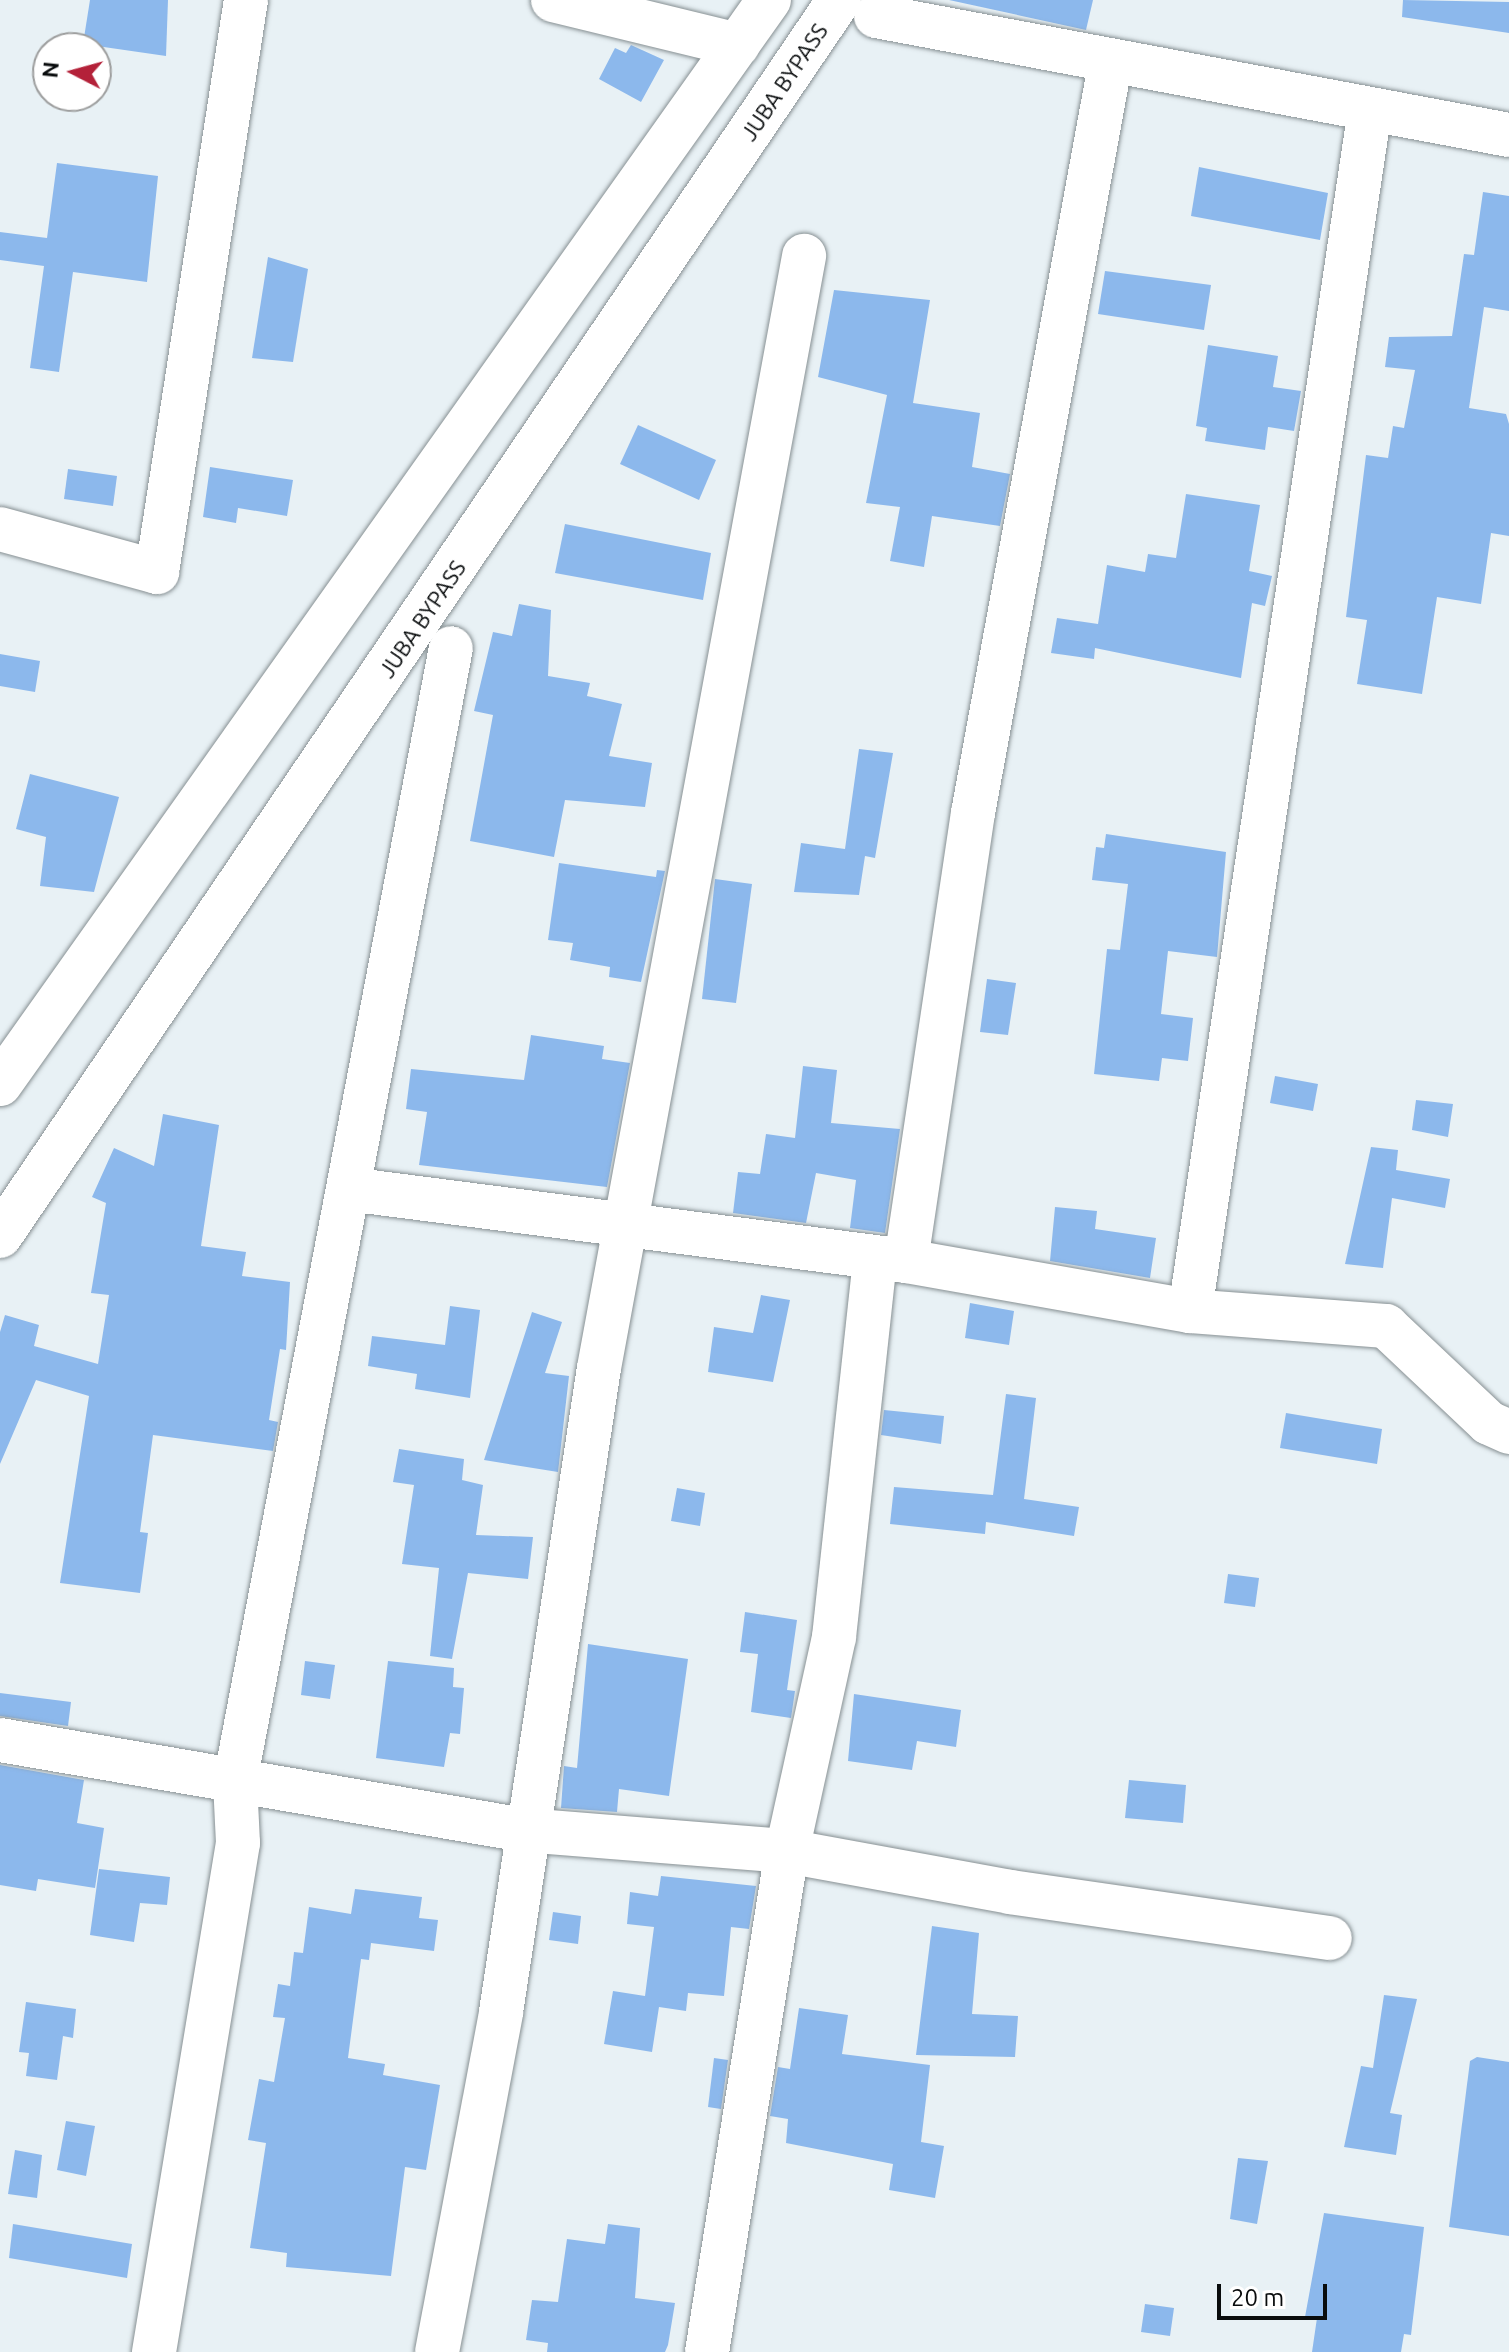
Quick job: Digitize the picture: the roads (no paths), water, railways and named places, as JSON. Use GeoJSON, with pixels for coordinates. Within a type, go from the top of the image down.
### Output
{"type":"FeatureCollection","features":[{"type":"Feature","properties":{"kind":"street"},"geometry":{"type":"LineString","coordinates":[[0,529],[157,572],[246,0]]}},
{"type":"Feature","properties":{"kind":"street"},"geometry":{"type":"LineString","coordinates":[[553,0],[738,45]]}},
{"type":"Feature","properties":{"kind":"street"},"geometry":{"type":"LineString","coordinates":[[0,1084],[769,0]]}},
{"type":"Feature","properties":{"kind":"street"},"geometry":{"type":"LineString","coordinates":[[858,8],[1110,65],[1509,135]]}},
{"type":"Feature","properties":{"kind":"street","name":"JUBA BYPASS"},"geometry":{"type":"LineString","coordinates":[[0,1236],[858,8]]}},
{"type":"Feature","properties":{"kind":"street"},"geometry":{"type":"LineString","coordinates":[[707,2352],[787,1851],[834,1637],[890,1260],[1110,65]]}},
{"type":"Feature","properties":{"kind":"street"},"geometry":{"type":"LineString","coordinates":[[1190,1311],[1370,109]]}},
{"type":"Feature","properties":{"kind":"street"},"geometry":{"type":"LineString","coordinates":[[437,2352],[501,2012],[524,1830],[626,1230],[804,256]]}},
{"type":"Feature","properties":{"kind":"street"},"geometry":{"type":"LineString","coordinates":[[154,2352],[238,1843],[235,1782],[451,648]]}},
{"type":"Feature","properties":{"kind":"street"},"geometry":{"type":"LineString","coordinates":[[348,1189],[626,1230],[890,1260],[1190,1311],[1386,1326],[1502,1425]]}},
{"type":"Feature","properties":{"kind":"street"},"geometry":{"type":"LineString","coordinates":[[0,1740],[524,1830],[787,1851],[1010,1892],[1330,1938]]}}]}
